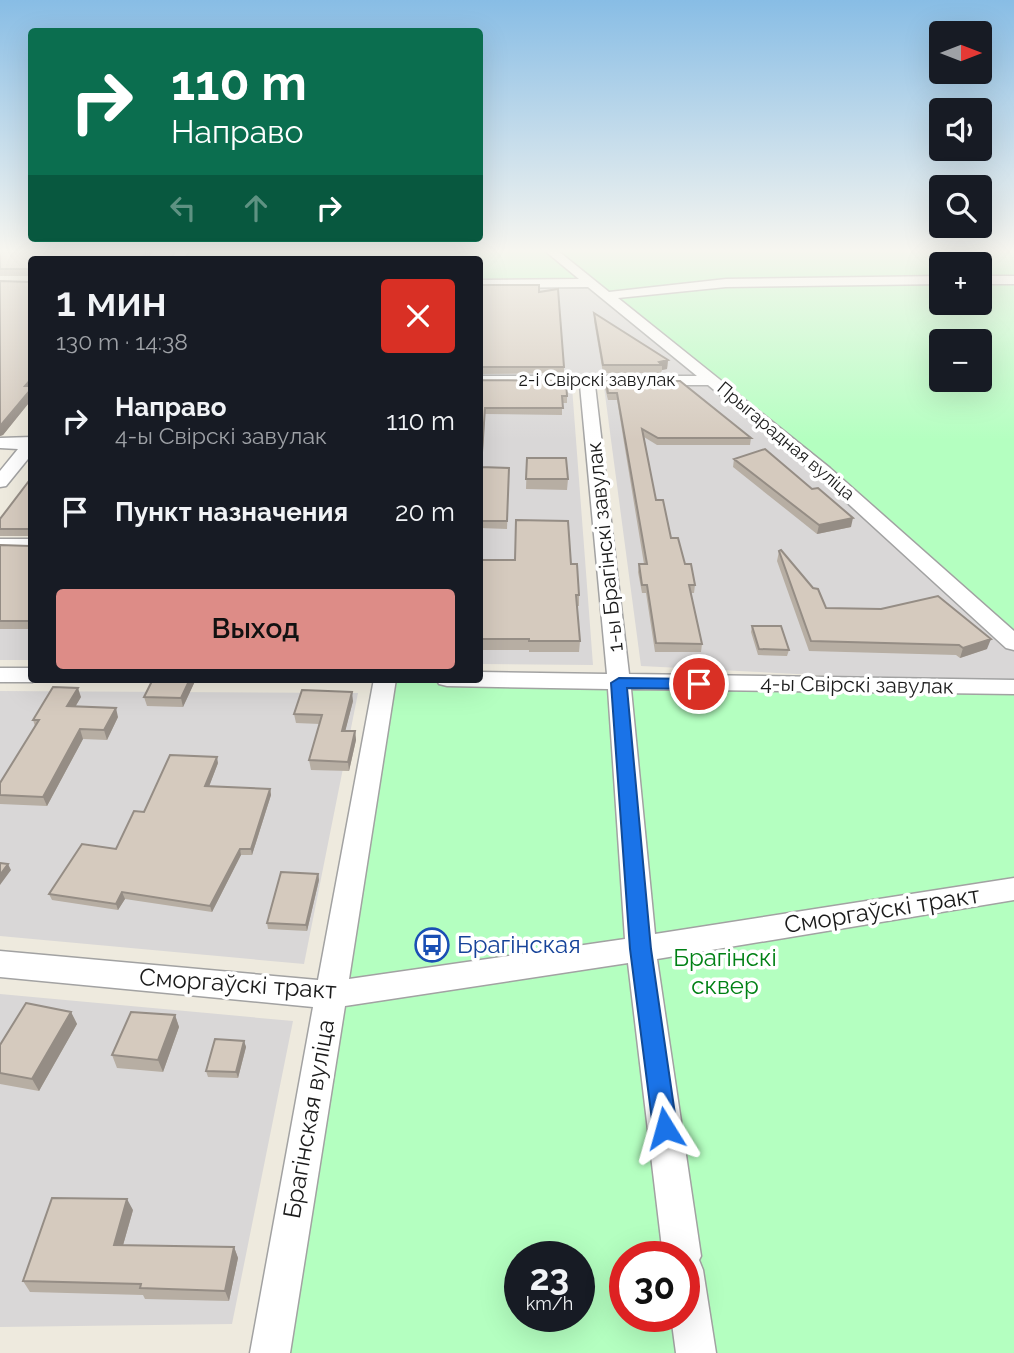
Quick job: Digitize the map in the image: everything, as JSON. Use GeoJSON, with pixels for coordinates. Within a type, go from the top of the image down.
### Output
{"type":"FeatureCollection","features":[{"type":"Feature","properties":{"kind":"street","name":"Прыгарадная вуліца"},"geometry":{"type":"LineString","coordinates":[[626,313],[714,381],[900,537],[1014,643]]}},
{"type":"Feature","properties":{"kind":"street","name":"2-і Свірскі завулак"},"geometry":{"type":"LineString","coordinates":[[483,380],[714,381]]}},
{"type":"Feature","properties":{"kind":"street","name":"1-ы Брагінскі завулак"},"geometry":{"type":"LineString","coordinates":[[587,380],[619,683],[641,949],[680,1241]]}},
{"type":"Feature","properties":{"kind":"street"},"geometry":{"type":"LineString","coordinates":[[0,443],[28,443]]}},
{"type":"Feature","properties":{"kind":"street"},"geometry":{"type":"LineString","coordinates":[[0,482],[28,447]]}},
{"type":"Feature","properties":{"kind":"street"},"geometry":{"type":"LineString","coordinates":[[0,545],[28,545]]}},
{"type":"Feature","properties":{"kind":"street"},"geometry":{"type":"LineString","coordinates":[[0,675],[28,676]]}},
{"type":"Feature","properties":{"kind":"street","name":"4-ы Свірскі завулак"},"geometry":{"type":"LineString","coordinates":[[483,680],[1014,687]]}},
{"type":"Feature","properties":{"kind":"street","name":"Брагінская вуліца"},"geometry":{"type":"LineString","coordinates":[[270,1353],[384,683]]}},
{"type":"Feature","properties":{"kind":"street","name":"Сморгаўскі тракт"},"geometry":{"type":"LineString","coordinates":[[0,964],[331,995],[1014,889]]}},
{"type":"Feature","properties":{"kind":"street"},"geometry":{"type":"LineString","coordinates":[[693,1332],[696,1353]]}},
{"type":"Feature","properties":{"kind":"shaded area"},"geometry":{"type":"Polygon","coordinates":[[[483,313],[627,313],[714,381],[1014,643],[1014,685],[641,666],[604,387],[696,382],[483,380],[483,313]]]}},
{"type":"Feature","properties":{"kind":"shaded area"},"geometry":{"type":"Polygon","coordinates":[[[483,387],[572,387],[593,665],[483,664],[483,387]]]}},
{"type":"Feature","properties":{"kind":"shaded area"},"geometry":{"type":"Polygon","coordinates":[[[0,556],[28,556],[28,660],[0,660],[0,556]]]}},
{"type":"Feature","properties":{"kind":"shaded area"},"geometry":{"type":"Polygon","coordinates":[[[0,691],[358,693],[304,964],[0,936],[0,691]]]}},
{"type":"Feature","properties":{"kind":"shaded area"},"geometry":{"type":"Polygon","coordinates":[[[0,994],[293,1021],[232,1324],[0,1327],[0,994]]]}},
{"type":"Feature","properties":{"kind":"green space"},"geometry":{"type":"Polygon","coordinates":[[[626,313],[992,315],[1014,313],[1014,640],[626,313]]]}},
{"type":"Feature","properties":{"kind":"green space","name":"Брагінскі сквер"},"geometry":{"type":"Polygon","coordinates":[[[483,680],[1014,687],[1014,1353],[270,1353],[384,683],[483,683],[483,680]]]}},
{"type":"Feature","properties":{"kind":"building"},"geometry":{"type":"Polygon","coordinates":[[[0,313],[28,313],[28,383],[25,386],[28,386],[28,393],[0,426],[0,313]]]}},
{"type":"Feature","properties":{"kind":"building"},"geometry":{"type":"Polygon","coordinates":[[[483,313],[560,313],[564,367],[483,367],[483,313]]]}},
{"type":"Feature","properties":{"kind":"building"},"geometry":{"type":"Polygon","coordinates":[[[594,313],[668,360],[659,362],[662,365],[603,365],[594,313]]]}},
{"type":"Feature","properties":{"kind":"building"},"geometry":{"type":"Polygon","coordinates":[[[483,380],[566,381],[567,396],[562,396],[563,408],[485,408],[483,438],[483,380]]]}},
{"type":"Feature","properties":{"kind":"building"},"geometry":{"type":"Polygon","coordinates":[[[606,381],[680,381],[751,438],[658,438],[642,429],[656,500],[663,500],[671,538],[678,538],[685,564],[691,564],[695,585],[689,585],[702,644],[656,643],[647,585],[642,585],[639,564],[647,564],[617,393],[608,393],[606,381]]]}},
{"type":"Feature","properties":{"kind":"building"},"geometry":{"type":"Polygon","coordinates":[[[765,449],[812,489],[818,488],[853,518],[819,525],[734,459],[765,449]]]}},
{"type":"Feature","properties":{"kind":"building"},"geometry":{"type":"Polygon","coordinates":[[[527,458],[566,458],[568,479],[526,479],[527,458]]]}},
{"type":"Feature","properties":{"kind":"building"},"geometry":{"type":"Polygon","coordinates":[[[483,467],[509,468],[507,521],[483,521],[483,467]]]}},
{"type":"Feature","properties":{"kind":"building"},"geometry":{"type":"Polygon","coordinates":[[[28,482],[28,529],[0,529],[0,519],[28,482]]]}},
{"type":"Feature","properties":{"kind":"building"},"geometry":{"type":"Polygon","coordinates":[[[516,520],[568,521],[571,564],[577,564],[579,595],[576,595],[580,641],[483,639],[483,560],[515,560],[516,520]]]}},
{"type":"Feature","properties":{"kind":"building"},"geometry":{"type":"Polygon","coordinates":[[[0,545],[28,546],[28,621],[0,621],[0,545]]]}},
{"type":"Feature","properties":{"kind":"building"},"geometry":{"type":"Polygon","coordinates":[[[781,550],[813,588],[818,589],[826,608],[881,609],[938,596],[991,639],[963,648],[959,645],[811,641],[779,551],[781,550]]]}},
{"type":"Feature","properties":{"kind":"building"},"geometry":{"type":"Polygon","coordinates":[[[752,626],[781,626],[789,650],[759,649],[752,626]]]}},
{"type":"Feature","properties":{"kind":"building"},"geometry":{"type":"Polygon","coordinates":[[[151,683],[188,683],[181,698],[144,697],[151,683]]]}},
{"type":"Feature","properties":{"kind":"building"},"geometry":{"type":"Polygon","coordinates":[[[53,687],[78,688],[67,706],[116,708],[104,730],[80,729],[43,797],[0,795],[0,783],[39,720],[33,720],[53,687]]]}},
{"type":"Feature","properties":{"kind":"building"},"geometry":{"type":"Polygon","coordinates":[[[302,690],[352,692],[342,731],[355,731],[348,762],[309,760],[322,715],[294,714],[302,690]]]}},
{"type":"Feature","properties":{"kind":"building"},"geometry":{"type":"Polygon","coordinates":[[[170,755],[217,757],[205,786],[270,789],[251,849],[240,849],[210,906],[122,892],[116,904],[49,894],[82,844],[116,849],[134,811],[144,812],[170,755]]]}},
{"type":"Feature","properties":{"kind":"building"},"geometry":{"type":"Polygon","coordinates":[[[0,863],[8,864],[0,875],[0,863]]]}},
{"type":"Feature","properties":{"kind":"building"},"geometry":{"type":"Polygon","coordinates":[[[281,872],[318,874],[306,925],[267,923],[281,872]]]}},
{"type":"Feature","properties":{"kind":"building"},"geometry":{"type":"Polygon","coordinates":[[[26,1003],[71,1012],[32,1079],[0,1073],[0,1045],[26,1003]]]}},
{"type":"Feature","properties":{"kind":"building"},"geometry":{"type":"Polygon","coordinates":[[[131,1012],[175,1015],[158,1060],[112,1055],[131,1012]]]}},
{"type":"Feature","properties":{"kind":"building"},"geometry":{"type":"Polygon","coordinates":[[[215,1039],[244,1041],[236,1072],[206,1071],[215,1039]]]}},
{"type":"Feature","properties":{"kind":"building"},"geometry":{"type":"Polygon","coordinates":[[[52,1198],[127,1199],[114,1245],[234,1247],[225,1291],[140,1288],[141,1284],[23,1281],[52,1198]]]}},
{"type":"Feature","properties":{"kind":"place","name":"Брагінская"},"geometry":{"type":"Point","coordinates":[432,945]}},
{"type":"Feature","properties":{"kind":"route"},"geometry":{"type":"LineString","coordinates":[[665,1128],[641,949],[619,683],[699,684]]}}]}
